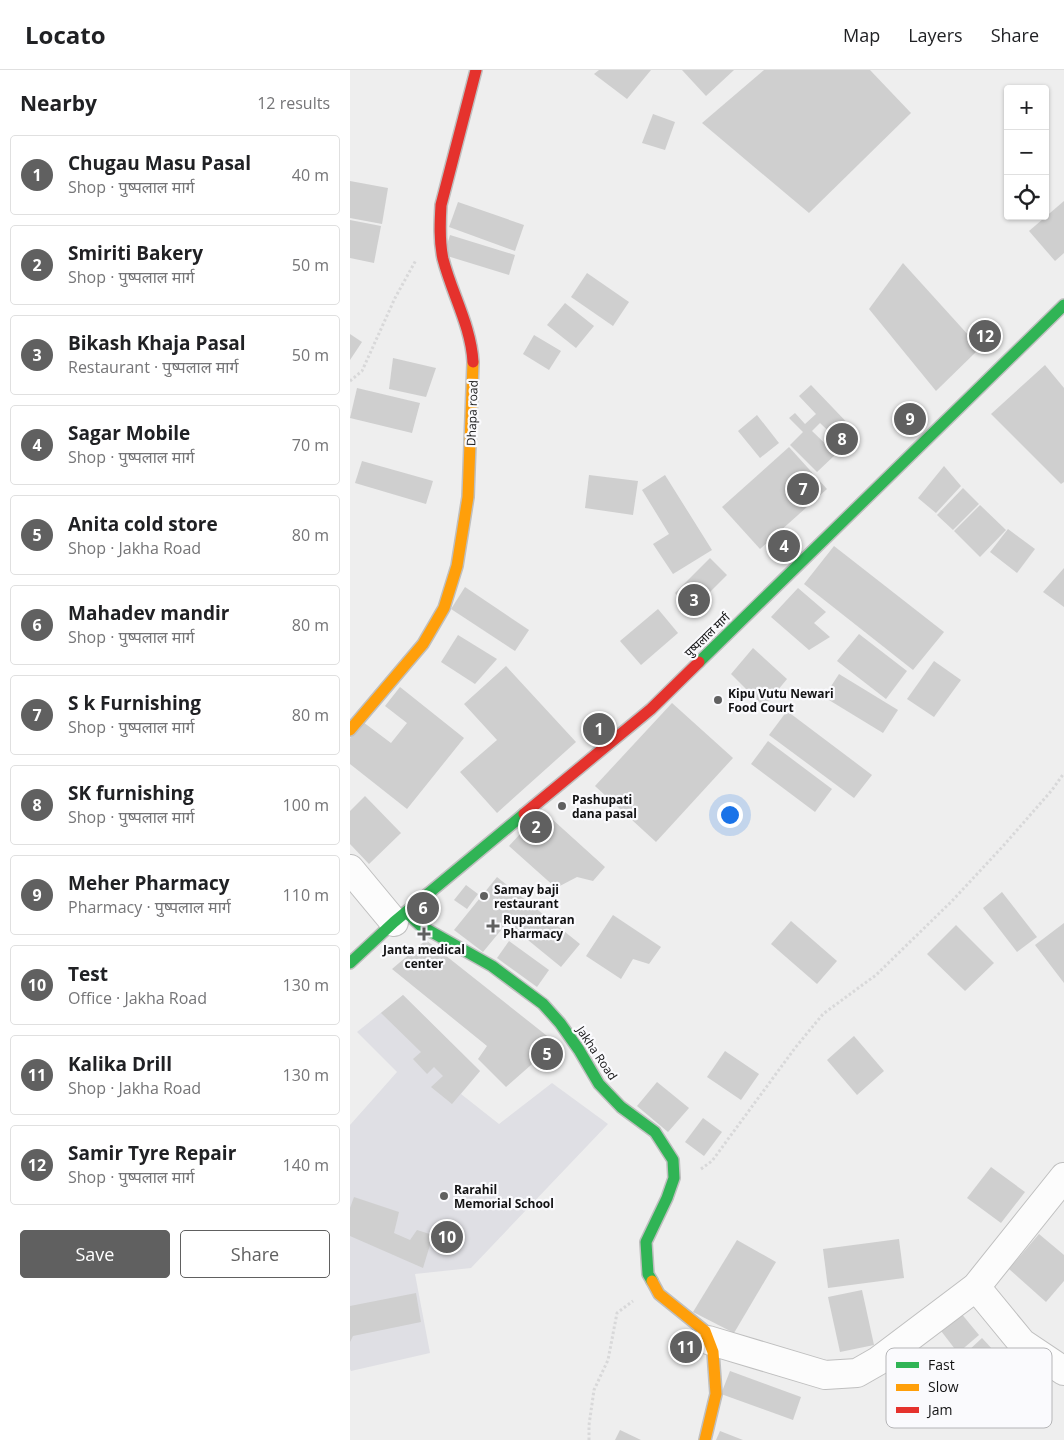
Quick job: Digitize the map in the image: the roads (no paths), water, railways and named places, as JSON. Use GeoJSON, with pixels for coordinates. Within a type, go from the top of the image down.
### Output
{"type":"FeatureCollection","features":[{"type":"Feature","properties":{"kind":"street","name":"Dhapa road"},"geometry":{"type":"LineString","coordinates":[[350,730],[423,644],[444,608],[457,566],[468,496],[474,374],[472,344],[443,258],[440,227],[441,205],[476,70]]}},
{"type":"Feature","properties":{"kind":"street","name":"पुष्पलाल मार्ग"},"geometry":{"type":"LineString","coordinates":[[350,963],[400,917],[651,709],[1064,305]]}},
{"type":"Feature","properties":{"kind":"street"},"geometry":{"type":"LineString","coordinates":[[350,869],[400,917]]}},
{"type":"Feature","properties":{"kind":"street","name":"Jakha Road"},"geometry":{"type":"LineString","coordinates":[[400,917],[421,926],[492,966],[543,1004],[580,1050],[599,1084],[621,1106],[654,1132],[673,1160],[674,1178],[667,1198],[646,1242],[648,1274],[659,1294],[705,1330],[708,1340]]}},
{"type":"Feature","properties":{"kind":"street"},"geometry":{"type":"LineString","coordinates":[[895,1348],[976,1287],[1064,1177]]}},
{"type":"Feature","properties":{"kind":"street"},"geometry":{"type":"LineString","coordinates":[[976,1287],[1022,1343],[1030,1348]]}},
{"type":"Feature","properties":{"kind":"street"},"geometry":{"type":"LineString","coordinates":[[708,1340],[825,1375],[857,1373],[886,1355]]}},
{"type":"Feature","properties":{"kind":"street"},"geometry":{"type":"LineString","coordinates":[[706,1440],[716,1394],[713,1352],[708,1340]]}},
{"type":"Feature","properties":{"kind":"street"},"geometry":{"type":"LineString","coordinates":[[1052,1363],[1064,1371]]}},
{"type":"Feature","properties":{"kind":"place","name":"Samir Tyre Repair"},"geometry":{"type":"Point","coordinates":[985,336]}},
{"type":"Feature","properties":{"kind":"place","name":"Meher Pharmacy"},"geometry":{"type":"Point","coordinates":[910,419]}},
{"type":"Feature","properties":{"kind":"place","name":"SK furnishing"},"geometry":{"type":"Point","coordinates":[842,439]}},
{"type":"Feature","properties":{"kind":"place","name":"S k Furnishing"},"geometry":{"type":"Point","coordinates":[803,489]}},
{"type":"Feature","properties":{"kind":"place","name":"Sagar Mobile"},"geometry":{"type":"Point","coordinates":[784,546]}},
{"type":"Feature","properties":{"kind":"place","name":"Bikash Khaja Pasal"},"geometry":{"type":"Point","coordinates":[694,600]}},
{"type":"Feature","properties":{"kind":"place","name":"Kipu Vutu Newari Food Court"},"geometry":{"type":"Point","coordinates":[718,700]}},
{"type":"Feature","properties":{"kind":"place","name":"Chugau Masu Pasal"},"geometry":{"type":"Point","coordinates":[599,729]}},
{"type":"Feature","properties":{"kind":"place","name":"Pashupati dana pasal"},"geometry":{"type":"Point","coordinates":[562,806]}},
{"type":"Feature","properties":{"kind":"place","name":"Smiriti Bakery"},"geometry":{"type":"Point","coordinates":[536,827]}},
{"type":"Feature","properties":{"kind":"place","name":"Samay baji restaurant"},"geometry":{"type":"Point","coordinates":[484,896]}},
{"type":"Feature","properties":{"kind":"place","name":"Mahadev mandir"},"geometry":{"type":"Point","coordinates":[423,908]}},
{"type":"Feature","properties":{"kind":"place","name":"Rupantaran Pharmacy"},"geometry":{"type":"Point","coordinates":[493,926]}},
{"type":"Feature","properties":{"kind":"place","name":"Janta medical center"},"geometry":{"type":"Point","coordinates":[424,934]}},
{"type":"Feature","properties":{"kind":"place","name":"Anita cold store"},"geometry":{"type":"Point","coordinates":[547,1054]}},
{"type":"Feature","properties":{"kind":"place","name":"Rarahil Memorial School"},"geometry":{"type":"Point","coordinates":[444,1196]}},
{"type":"Feature","properties":{"kind":"place","name":"Test"},"geometry":{"type":"Point","coordinates":[447,1237]}},
{"type":"Feature","properties":{"kind":"place","name":"Kalika Drill"},"geometry":{"type":"Point","coordinates":[686,1347]}}]}
